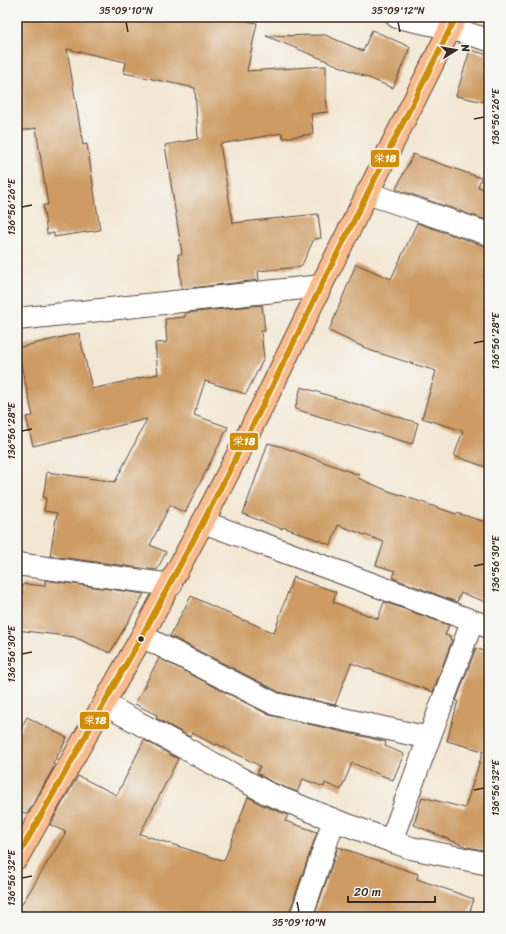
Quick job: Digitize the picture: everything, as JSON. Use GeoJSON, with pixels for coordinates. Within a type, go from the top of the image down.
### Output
{"type":"FeatureCollection","features":[{"type":"Feature","properties":{"kind":"main road"},"geometry":{"type":"LineString","coordinates":[[17,858],[142,636],[204,522],[453,23]]}},
{"type":"Feature","properties":{"kind":"street"},"geometry":{"type":"LineString","coordinates":[[397,17],[453,23],[489,40]]}},
{"type":"Feature","properties":{"kind":"street"},"geometry":{"type":"LineString","coordinates":[[367,193],[489,234]]}},
{"type":"Feature","properties":{"kind":"street"},"geometry":{"type":"LineString","coordinates":[[17,319],[321,286]]}},
{"type":"Feature","properties":{"kind":"street"},"geometry":{"type":"LineString","coordinates":[[204,522],[481,624],[429,738],[391,841]]}},
{"type":"Feature","properties":{"kind":"street"},"geometry":{"type":"LineString","coordinates":[[17,564],[170,585]]}},
{"type":"Feature","properties":{"kind":"street"},"geometry":{"type":"LineString","coordinates":[[142,636],[275,704],[429,738]]}},
{"type":"Feature","properties":{"kind":"street"},"geometry":{"type":"LineString","coordinates":[[104,704],[267,792],[334,820],[411,848],[489,864]]}},
{"type":"Feature","properties":{"kind":"street"},"geometry":{"type":"LineString","coordinates":[[301,917],[334,820]]}},
{"type":"Feature","properties":{"kind":"building"},"geometry":{"type":"Polygon","coordinates":[[[17,17],[226,17],[257,23],[247,71],[326,66],[326,98],[328,112],[311,114],[313,134],[283,138],[282,133],[220,144],[233,223],[318,214],[321,238],[314,239],[301,267],[258,271],[259,280],[182,289],[178,254],[182,254],[165,145],[198,139],[195,88],[124,73],[126,62],[67,49],[83,145],[87,144],[100,230],[54,237],[54,233],[47,234],[43,205],[48,205],[36,128],[20,131],[17,113],[17,17]]]}},
{"type":"Feature","properties":{"kind":"building"},"geometry":{"type":"Polygon","coordinates":[[[372,30],[410,47],[393,88],[266,36],[325,35],[363,51],[372,30]]]}},
{"type":"Feature","properties":{"kind":"building"},"geometry":{"type":"Polygon","coordinates":[[[470,50],[489,55],[489,103],[456,96],[470,50]]]}},
{"type":"Feature","properties":{"kind":"building"},"geometry":{"type":"Polygon","coordinates":[[[413,154],[481,178],[478,187],[489,191],[489,221],[396,189],[413,154]]]}},
{"type":"Feature","properties":{"kind":"building"},"geometry":{"type":"Polygon","coordinates":[[[417,223],[485,246],[489,246],[489,468],[454,456],[463,431],[422,418],[436,371],[372,351],[329,331],[356,264],[391,279],[417,223]]]}},
{"type":"Feature","properties":{"kind":"building"},"geometry":{"type":"Polygon","coordinates":[[[262,305],[265,331],[261,331],[264,358],[246,394],[205,381],[194,415],[228,427],[185,513],[170,505],[150,545],[166,552],[157,570],[50,556],[57,513],[44,511],[46,498],[43,498],[47,472],[115,482],[147,419],[33,446],[26,417],[33,416],[17,348],[79,333],[92,389],[158,374],[155,343],[167,342],[165,319],[185,317],[185,313],[262,305]]]}},
{"type":"Feature","properties":{"kind":"building"},"geometry":{"type":"Polygon","coordinates":[[[301,387],[418,423],[412,444],[295,409],[301,387]]]}},
{"type":"Feature","properties":{"kind":"building"},"geometry":{"type":"Polygon","coordinates":[[[268,443],[283,447],[359,475],[358,478],[386,490],[456,514],[457,513],[489,523],[489,603],[461,593],[457,602],[393,578],[395,571],[376,565],[384,542],[338,525],[331,545],[243,514],[268,443]]]}},
{"type":"Feature","properties":{"kind":"building"},"geometry":{"type":"Polygon","coordinates":[[[293,577],[336,592],[333,602],[378,619],[384,602],[449,625],[445,635],[451,637],[450,639],[452,640],[433,692],[351,663],[335,705],[279,692],[170,636],[191,596],[244,621],[274,633],[293,577]]]}},
{"type":"Feature","properties":{"kind":"building"},"geometry":{"type":"Polygon","coordinates":[[[45,580],[144,594],[110,653],[74,637],[17,630],[17,594],[22,594],[23,584],[45,586],[45,580]]]}},
{"type":"Feature","properties":{"kind":"building"},"geometry":{"type":"Polygon","coordinates":[[[476,648],[489,653],[489,851],[467,847],[414,825],[422,797],[465,808],[483,751],[447,741],[458,701],[456,701],[476,648]]]}},
{"type":"Feature","properties":{"kind":"building"},"geometry":{"type":"Polygon","coordinates":[[[159,658],[269,715],[386,742],[385,746],[404,754],[393,780],[352,763],[341,790],[325,783],[324,787],[303,779],[297,792],[272,782],[257,773],[260,766],[192,733],[190,737],[156,718],[157,715],[135,704],[159,658]]]}},
{"type":"Feature","properties":{"kind":"building"},"geometry":{"type":"Polygon","coordinates":[[[27,717],[67,738],[53,764],[55,765],[27,814],[17,810],[17,736],[27,717]]]}},
{"type":"Feature","properties":{"kind":"building"},"geometry":{"type":"Polygon","coordinates":[[[144,740],[178,759],[140,834],[224,861],[248,797],[262,805],[288,815],[285,821],[317,832],[289,913],[289,917],[17,917],[17,912],[66,832],[50,825],[78,776],[117,795],[144,740]]]}},
{"type":"Feature","properties":{"kind":"building"},"geometry":{"type":"Polygon","coordinates":[[[338,847],[418,874],[417,879],[474,899],[468,917],[314,917],[338,847]]]}},
{"type":"Feature","properties":{"kind":"transit line","name":"栄18"},"geometry":{"type":"LineString","coordinates":[[17,858],[142,636],[203,522],[267,397],[456,17]]}}]}
